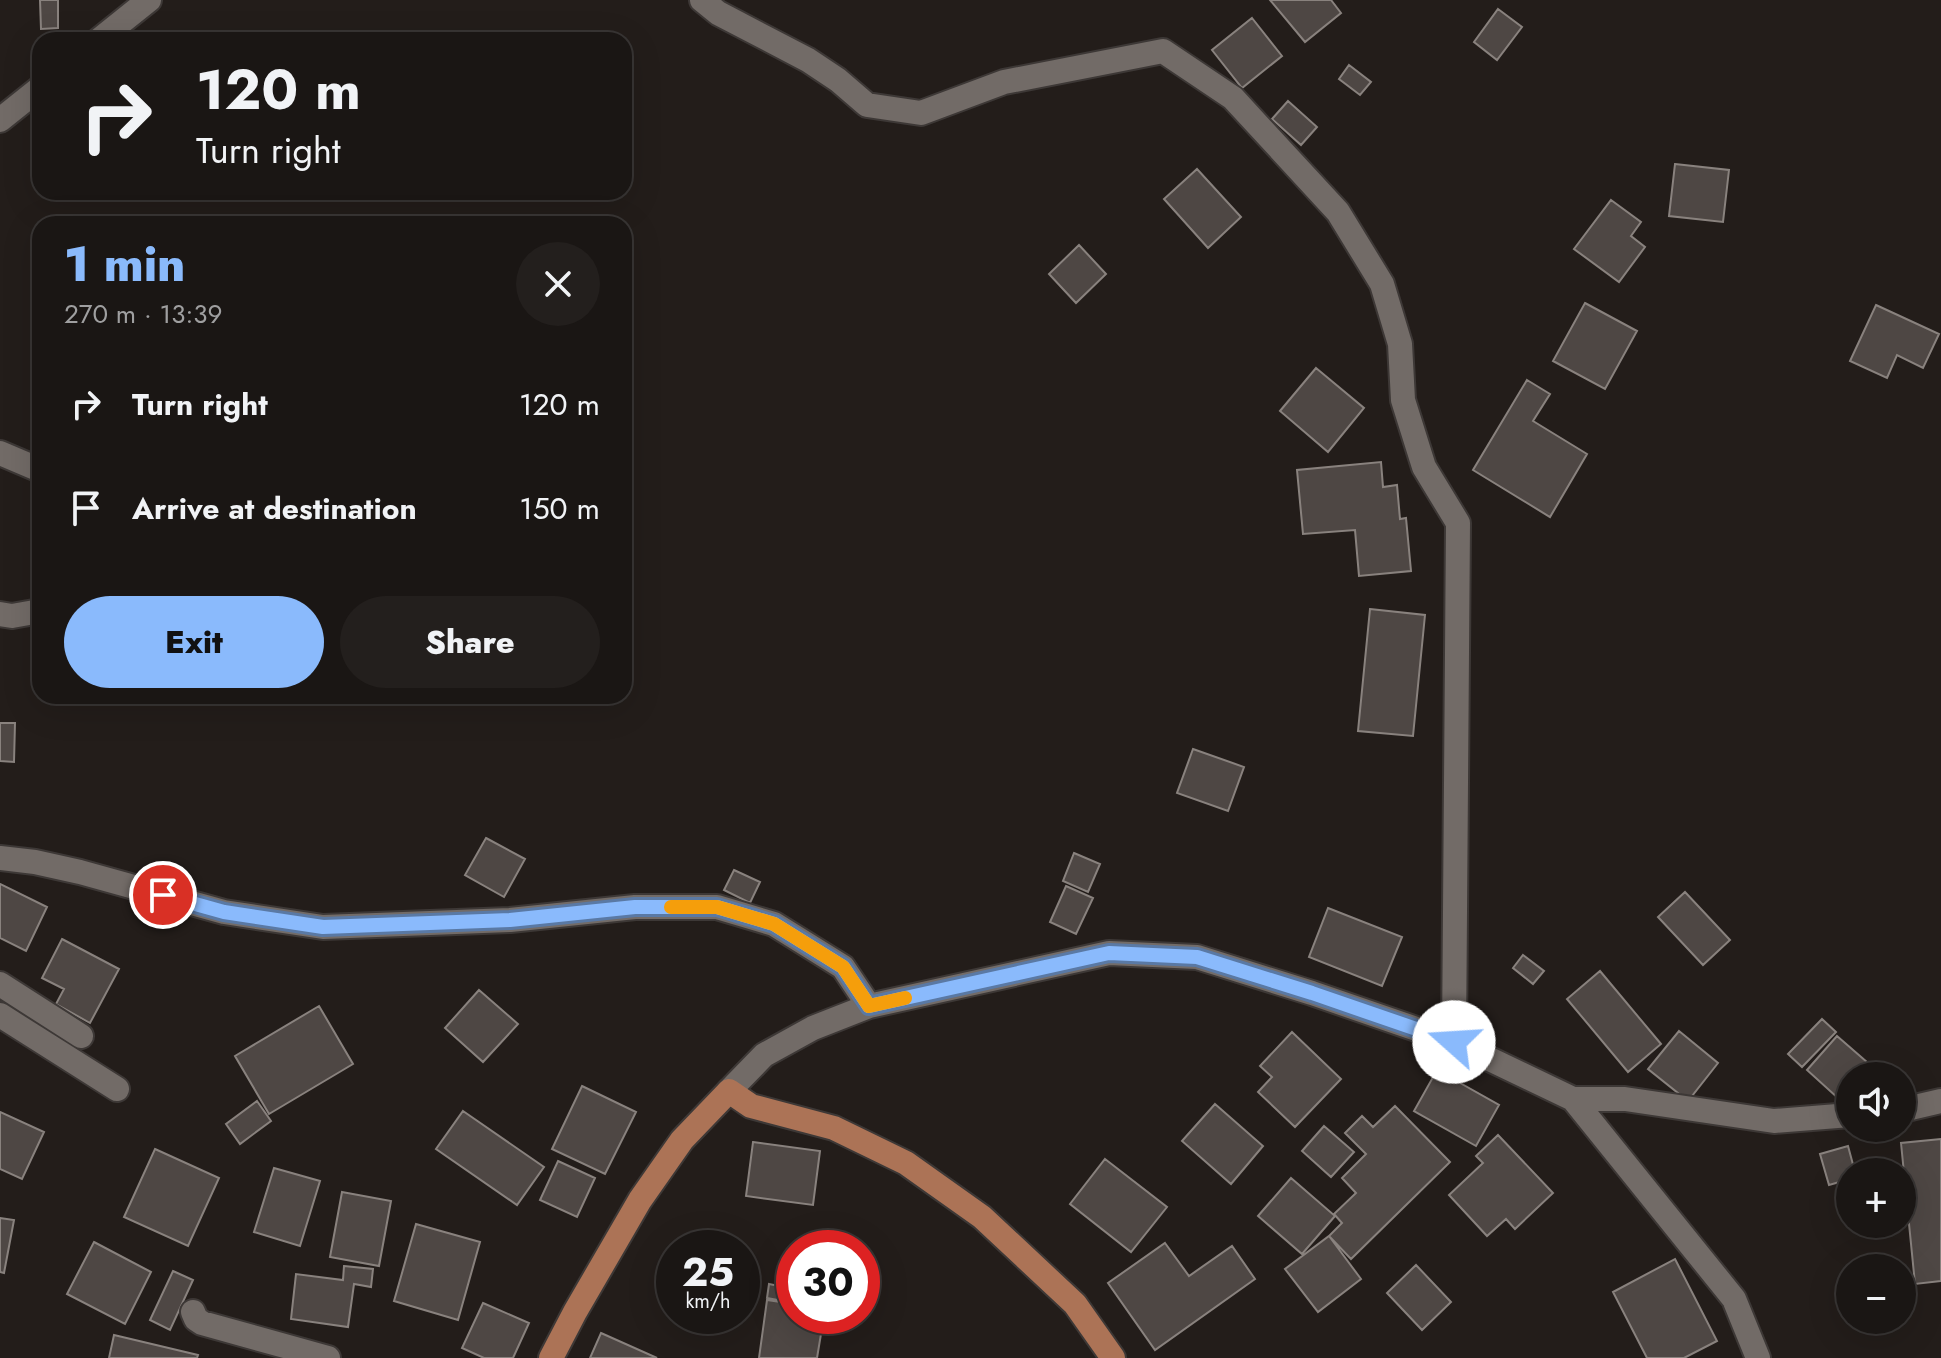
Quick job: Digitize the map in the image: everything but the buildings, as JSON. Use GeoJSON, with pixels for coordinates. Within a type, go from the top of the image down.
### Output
{"type":"FeatureCollection","features":[{"type":"Feature","properties":{"kind":"main road"},"geometry":{"type":"LineString","coordinates":[[551,1358],[640,1200],[682,1140],[729,1091],[751,1106],[834,1128],[906,1163],[982,1217],[1075,1304],[1113,1358]]}},
{"type":"Feature","properties":{"kind":"street"},"geometry":{"type":"LineString","coordinates":[[109,32],[149,0]]}},
{"type":"Feature","properties":{"kind":"street"},"geometry":{"type":"LineString","coordinates":[[702,0],[718,13],[808,60],[867,105],[921,113],[1004,82],[1163,51],[1233,98],[1338,212],[1382,284],[1400,344],[1403,400],[1424,467],[1458,523],[1454,1042]]}},
{"type":"Feature","properties":{"kind":"street"},"geometry":{"type":"LineString","coordinates":[[0,120],[32,94]]}},
{"type":"Feature","properties":{"kind":"street"},"geometry":{"type":"LineString","coordinates":[[0,453],[32,467]]}},
{"type":"Feature","properties":{"kind":"street"},"geometry":{"type":"LineString","coordinates":[[0,614],[12,616],[32,612]]}},
{"type":"Feature","properties":{"kind":"street"},"geometry":{"type":"LineString","coordinates":[[0,858],[80,872],[224,912],[323,927],[510,920],[635,907],[717,907],[774,924],[843,967],[869,1006]]}},
{"type":"Feature","properties":{"kind":"street"},"geometry":{"type":"LineString","coordinates":[[729,1091],[764,1055],[813,1028],[869,1006],[1109,953],[1197,957],[1454,1042],[1573,1099],[1734,1299],[1758,1358]]}},
{"type":"Feature","properties":{"kind":"street"},"geometry":{"type":"LineString","coordinates":[[0,984],[81,1036]]}},
{"type":"Feature","properties":{"kind":"street"},"geometry":{"type":"LineString","coordinates":[[0,1015],[117,1089]]}},
{"type":"Feature","properties":{"kind":"street"},"geometry":{"type":"LineString","coordinates":[[1573,1099],[1625,1099],[1774,1121],[1836,1116]]}},
{"type":"Feature","properties":{"kind":"street"},"geometry":{"type":"LineString","coordinates":[[1916,1107],[1941,1101]]}},
{"type":"Feature","properties":{"kind":"street"},"geometry":{"type":"LineString","coordinates":[[193,1312],[202,1323],[328,1358]]}},
{"type":"Feature","properties":{"kind":"slow traffic"},"geometry":{"type":"LineString","coordinates":[[671,907],[717,907],[774,924],[843,967],[869,1006],[905,998]]}},
{"type":"Feature","properties":{"kind":"route"},"geometry":{"type":"LineString","coordinates":[[163,895],[224,912],[323,927],[510,920],[635,907],[717,907],[774,924],[843,967],[869,1006],[1109,953],[1197,957],[1454,1042]]}}]}
